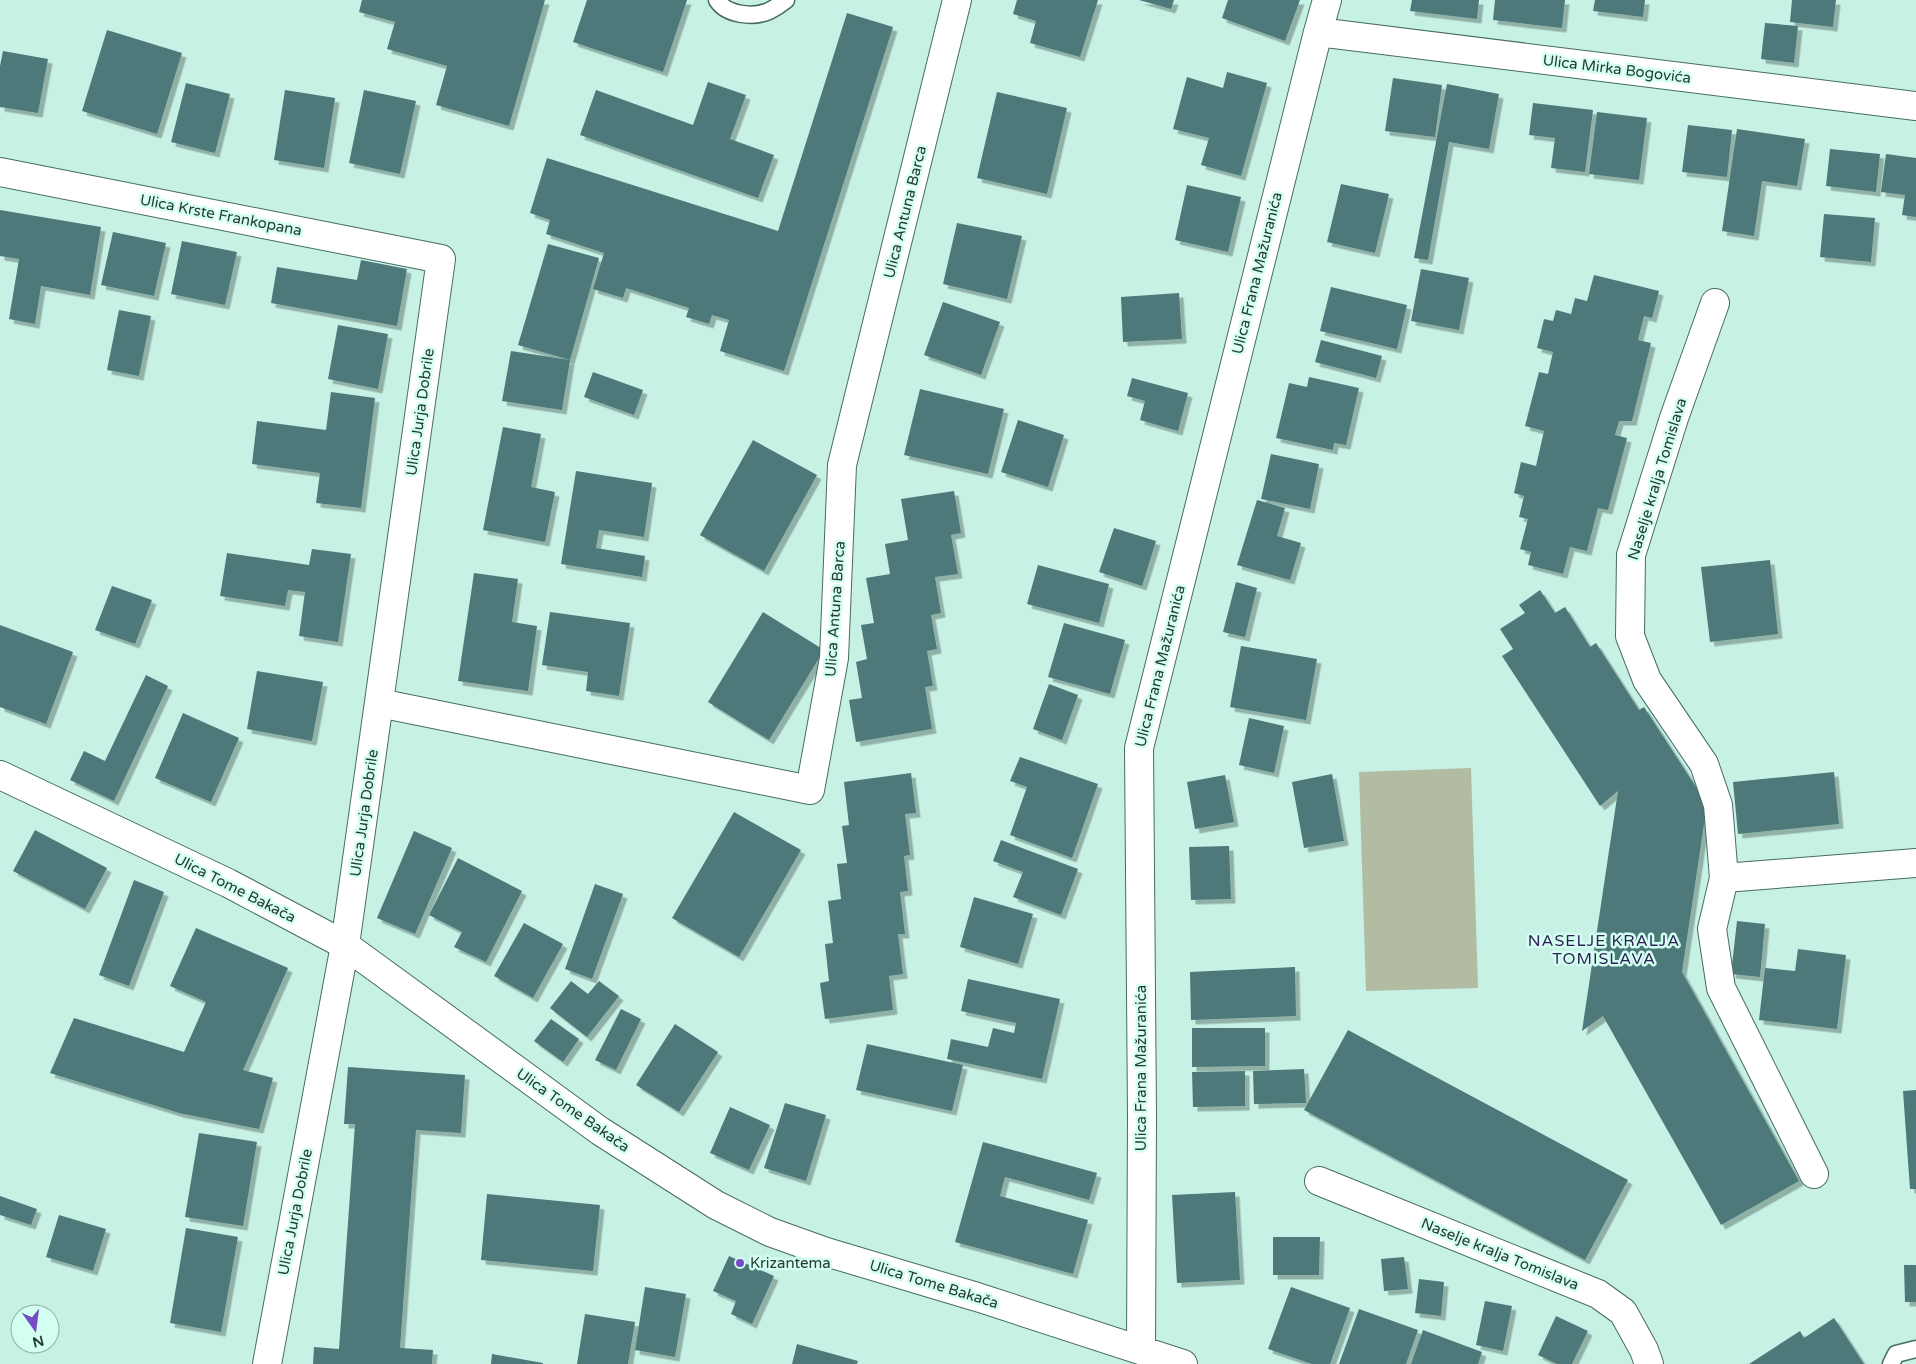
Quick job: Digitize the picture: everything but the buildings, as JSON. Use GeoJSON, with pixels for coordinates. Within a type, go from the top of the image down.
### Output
{"type":"FeatureCollection","features":[{"type":"Feature","properties":{"kind":"street","name":"Ulica Antuna Barca"},"geometry":{"type":"LineString","coordinates":[[379,703],[810,790],[834,658],[842,465],[957,0]]}},
{"type":"Feature","properties":{"kind":"street","name":"Ulica Frana Mažuranića"},"geometry":{"type":"LineString","coordinates":[[1141,1350],[1142,1116],[1139,748],[1327,0]]}},
{"type":"Feature","properties":{"kind":"street","name":"Ulica Mirka Bogovića"},"geometry":{"type":"LineString","coordinates":[[1318,32],[1916,106]]}},
{"type":"Feature","properties":{"kind":"street","name":"Ulica Krste Frankopana"},"geometry":{"type":"LineString","coordinates":[[0,172],[441,259]]}},
{"type":"Feature","properties":{"kind":"street","name":"Ulica Jurja Dobrile"},"geometry":{"type":"LineString","coordinates":[[267,1364],[345,945],[441,259]]}},
{"type":"Feature","properties":{"kind":"street","name":"Naselje kralja Tomislava"},"geometry":{"type":"LineString","coordinates":[[1715,303],[1674,418],[1631,555],[1630,636],[1647,680],[1704,764],[1718,805],[1724,878],[1712,929],[1722,988],[1814,1174]]}},
{"type":"Feature","properties":{"kind":"street","name":"Ulica Tome Bakača"},"geometry":{"type":"LineString","coordinates":[[0,775],[228,883],[345,945],[600,1131],[716,1205],[770,1232],[826,1252],[977,1297],[1183,1364]]}},
{"type":"Feature","properties":{"kind":"street"},"geometry":{"type":"LineString","coordinates":[[1724,878],[1916,863]]}},
{"type":"Feature","properties":{"kind":"street","name":"Naselje kralja Tomislava"},"geometry":{"type":"LineString","coordinates":[[1319,1181],[1598,1294],[1623,1312],[1644,1350],[1649,1364]]}},
{"type":"Feature","properties":{"kind":"lane"},"geometry":{"type":"LineString","coordinates":[[717,0],[721,7],[744,15],[768,12],[786,0]]}},
{"type":"Feature","properties":{"kind":"lane"},"geometry":{"type":"LineString","coordinates":[[1891,1364],[1896,1354],[1916,1349]]}},
{"type":"Feature","properties":{"kind":"green space"},"geometry":{"type":"Polygon","coordinates":[[[1471,768],[1478,988],[1366,991],[1359,772],[1471,768]]]}},
{"type":"Feature","properties":{"kind":"place","name":"Krizantema"},"geometry":{"type":"Point","coordinates":[740,1263]}},
{"type":"Feature","properties":{"kind":"district","name":"NASELJE KRALJA TOMISLAVA"},"geometry":{"type":"Point","coordinates":[1604,950]}}]}
